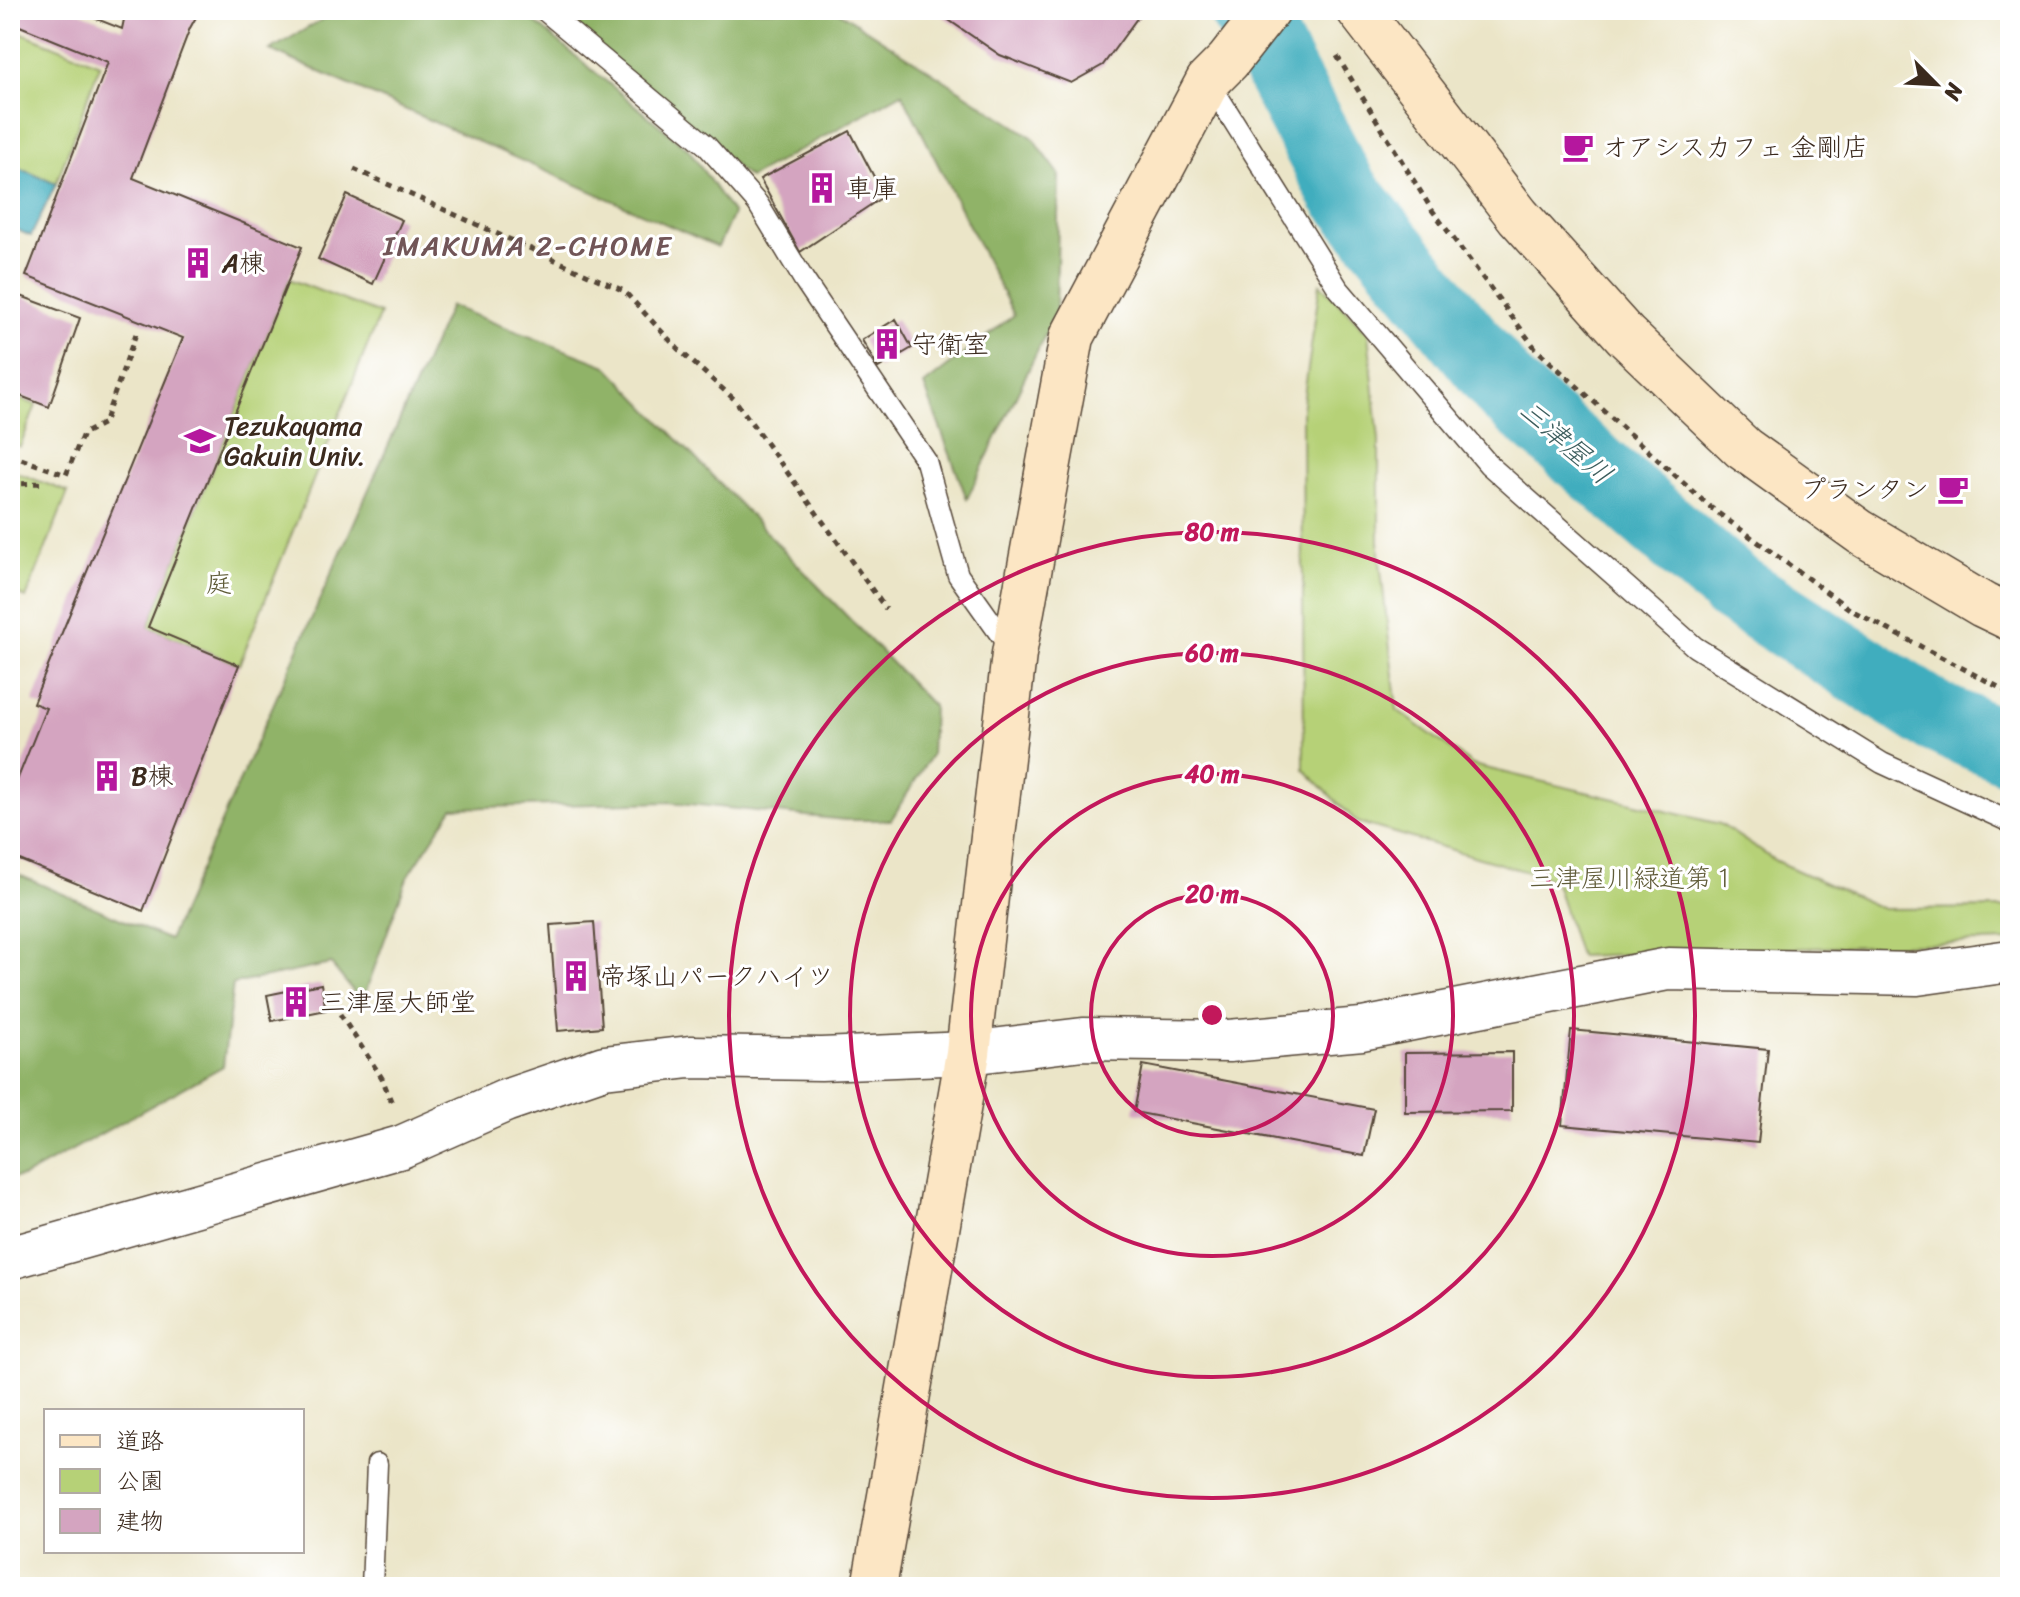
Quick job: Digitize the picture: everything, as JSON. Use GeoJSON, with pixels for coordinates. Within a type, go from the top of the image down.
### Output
{"type":"FeatureCollection","features":[{"type":"Feature","properties":{"kind":"street"},"geometry":{"type":"LineString","coordinates":[[874,1587],[968,1053],[1014,654],[1072,337],[1218,71],[1268,10]]}},
{"type":"Feature","properties":{"kind":"street"},"geometry":{"type":"LineString","coordinates":[[1359,10],[1518,216],[1625,335],[1743,448],[1860,532],[2010,618]]}},
{"type":"Feature","properties":{"kind":"street"},"geometry":{"type":"LineString","coordinates":[[10,1258],[401,1147],[505,1101],[604,1067],[690,1057],[821,1059],[968,1053],[1083,1039],[1229,1041],[1362,1029],[1668,969],[1917,974],[2010,961]]}},
{"type":"Feature","properties":{"kind":"lane"},"geometry":{"type":"LineString","coordinates":[[544,10],[706,145],[758,204],[804,280],[926,461],[958,575],[1014,654]]}},
{"type":"Feature","properties":{"kind":"lane"},"geometry":{"type":"LineString","coordinates":[[1218,71],[1338,288],[1489,465],[1695,647],[1882,763],[2010,822]]}},
{"type":"Feature","properties":{"kind":"lane"},"geometry":{"type":"LineString","coordinates":[[372,1587],[377,1464]]}},
{"type":"Feature","properties":{"kind":"path"},"geometry":{"type":"LineString","coordinates":[[354,169],[624,291],[678,349],[735,400],[886,609]]}},
{"type":"Feature","properties":{"kind":"path"},"geometry":{"type":"LineString","coordinates":[[10,455],[66,475],[83,434],[104,423],[137,331]]}},
{"type":"Feature","properties":{"kind":"path"},"geometry":{"type":"LineString","coordinates":[[10,484],[45,483]]}},
{"type":"Feature","properties":{"kind":"path"},"geometry":{"type":"LineString","coordinates":[[340,1014],[382,1078]]}},
{"type":"Feature","properties":{"kind":"green space"},"geometry":{"type":"Polygon","coordinates":[[[333,10],[520,10],[689,150],[733,214],[718,247],[270,50],[333,13],[333,10]]]}},
{"type":"Feature","properties":{"kind":"green space"},"geometry":{"type":"Polygon","coordinates":[[[547,10],[836,10],[1032,137],[1059,174],[1056,312],[967,499],[924,385],[1014,315],[902,93],[749,178],[547,10]]]}},
{"type":"Feature","properties":{"kind":"green space"},"geometry":{"type":"Polygon","coordinates":[[[10,28],[100,64],[56,184],[10,164],[10,28]]]}},
{"type":"Feature","properties":{"kind":"green space","name":"庭"},"geometry":{"type":"Polygon","coordinates":[[[289,279],[380,314],[239,665],[148,627],[289,279]]]}},
{"type":"Feature","properties":{"kind":"green space","name":"三津屋川緑道第１"},"geometry":{"type":"Polygon","coordinates":[[[1320,284],[1368,333],[1379,440],[1379,553],[1397,710],[1473,765],[1720,824],[1776,861],[1883,909],[2010,908],[2010,941],[1579,956],[1555,880],[1357,822],[1304,769],[1302,410],[1320,284]]]}},
{"type":"Feature","properties":{"kind":"green space"},"geometry":{"type":"Polygon","coordinates":[[[450,306],[607,366],[933,706],[931,755],[891,820],[845,820],[669,802],[453,808],[407,878],[362,1002],[331,964],[233,984],[223,1066],[23,1177],[10,1178],[10,871],[169,940],[450,306]]]}},
{"type":"Feature","properties":{"kind":"green space"},"geometry":{"type":"Polygon","coordinates":[[[10,395],[36,405],[20,447],[10,443],[10,395]]]}},
{"type":"Feature","properties":{"kind":"green space"},"geometry":{"type":"Polygon","coordinates":[[[10,470],[68,492],[26,598],[10,591],[10,470]]]}},
{"type":"Feature","properties":{"kind":"water"},"geometry":{"type":"Polygon","coordinates":[[[10,164],[56,184],[31,236],[10,227],[10,164]]]}},
{"type":"Feature","properties":{"kind":"building"},"geometry":{"type":"Polygon","coordinates":[[[10,10],[74,10],[122,29],[126,10],[200,10],[190,28],[133,178],[302,247],[148,627],[239,665],[143,911],[10,856],[10,798],[46,708],[33,703],[183,338],[26,276],[108,62],[10,22],[10,10]]]}},
{"type":"Feature","properties":{"kind":"building"},"geometry":{"type":"Polygon","coordinates":[[[934,10],[1143,10],[1103,65],[1071,83],[1000,55],[934,10]]]}},
{"type":"Feature","properties":{"kind":"building","name":"車庫"},"geometry":{"type":"Polygon","coordinates":[[[850,131],[884,196],[800,252],[760,179],[850,131]]]}},
{"type":"Feature","properties":{"kind":"building"},"geometry":{"type":"Polygon","coordinates":[[[347,195],[402,220],[373,284],[318,259],[347,195]]]}},
{"type":"Feature","properties":{"kind":"building"},"geometry":{"type":"Polygon","coordinates":[[[10,292],[80,318],[49,407],[10,392],[10,292]]]}},
{"type":"Feature","properties":{"kind":"building","name":"守衛室"},"geometry":{"type":"Polygon","coordinates":[[[896,319],[912,348],[878,368],[862,340],[896,319]]]}},
{"type":"Feature","properties":{"kind":"building","name":"帝塚山パークハイツ"},"geometry":{"type":"Polygon","coordinates":[[[594,922],[602,1027],[558,1031],[550,925],[594,922]]]}},
{"type":"Feature","properties":{"kind":"building","name":"三津屋大師堂"},"geometry":{"type":"Polygon","coordinates":[[[321,984],[326,1010],[272,1021],[267,995],[321,984]]]}},
{"type":"Feature","properties":{"kind":"building"},"geometry":{"type":"Polygon","coordinates":[[[1571,1030],[1768,1049],[1758,1143],[1562,1125],[1571,1030]]]}},
{"type":"Feature","properties":{"kind":"building"},"geometry":{"type":"Polygon","coordinates":[[[1512,1052],[1512,1111],[1405,1112],[1405,1053],[1512,1052]]]}},
{"type":"Feature","properties":{"kind":"building"},"geometry":{"type":"Polygon","coordinates":[[[1143,1065],[1374,1109],[1364,1156],[1134,1112],[1143,1065]]]}},
{"type":"Feature","properties":{"kind":"waterway","name":"三津屋川"},"geometry":{"type":"LineString","coordinates":[[1245,10],[1342,189],[1508,392],[1735,589],[1933,716],[2010,749]]}},
{"type":"Feature","properties":{"kind":"place","name":"オアシスカフェ 金剛店"},"geometry":{"type":"Point","coordinates":[1578,147]}},
{"type":"Feature","properties":{"kind":"place","name":"車庫"},"geometry":{"type":"Point","coordinates":[822,188]}},
{"type":"Feature","properties":{"kind":"place","name":"A棟"},"geometry":{"type":"Point","coordinates":[198,263]}},
{"type":"Feature","properties":{"kind":"place","name":"守衛室"},"geometry":{"type":"Point","coordinates":[887,344]}},
{"type":"Feature","properties":{"kind":"place","name":"Tezukayama Gakuin Univ."},"geometry":{"type":"Point","coordinates":[200,441]}},
{"type":"Feature","properties":{"kind":"place","name":"プランタン"},"geometry":{"type":"Point","coordinates":[1953,489]}},
{"type":"Feature","properties":{"kind":"place","name":"B棟"},"geometry":{"type":"Point","coordinates":[107,776]}},
{"type":"Feature","properties":{"kind":"place","name":"帝塚山パークハイツ"},"geometry":{"type":"Point","coordinates":[576,976]}},
{"type":"Feature","properties":{"kind":"place","name":"三津屋大師堂"},"geometry":{"type":"Point","coordinates":[296,1002]}},
{"type":"Feature","properties":{"kind":"district","name":"IMAKUMA 2-CHOME"},"geometry":{"type":"Point","coordinates":[528,245]}}]}
